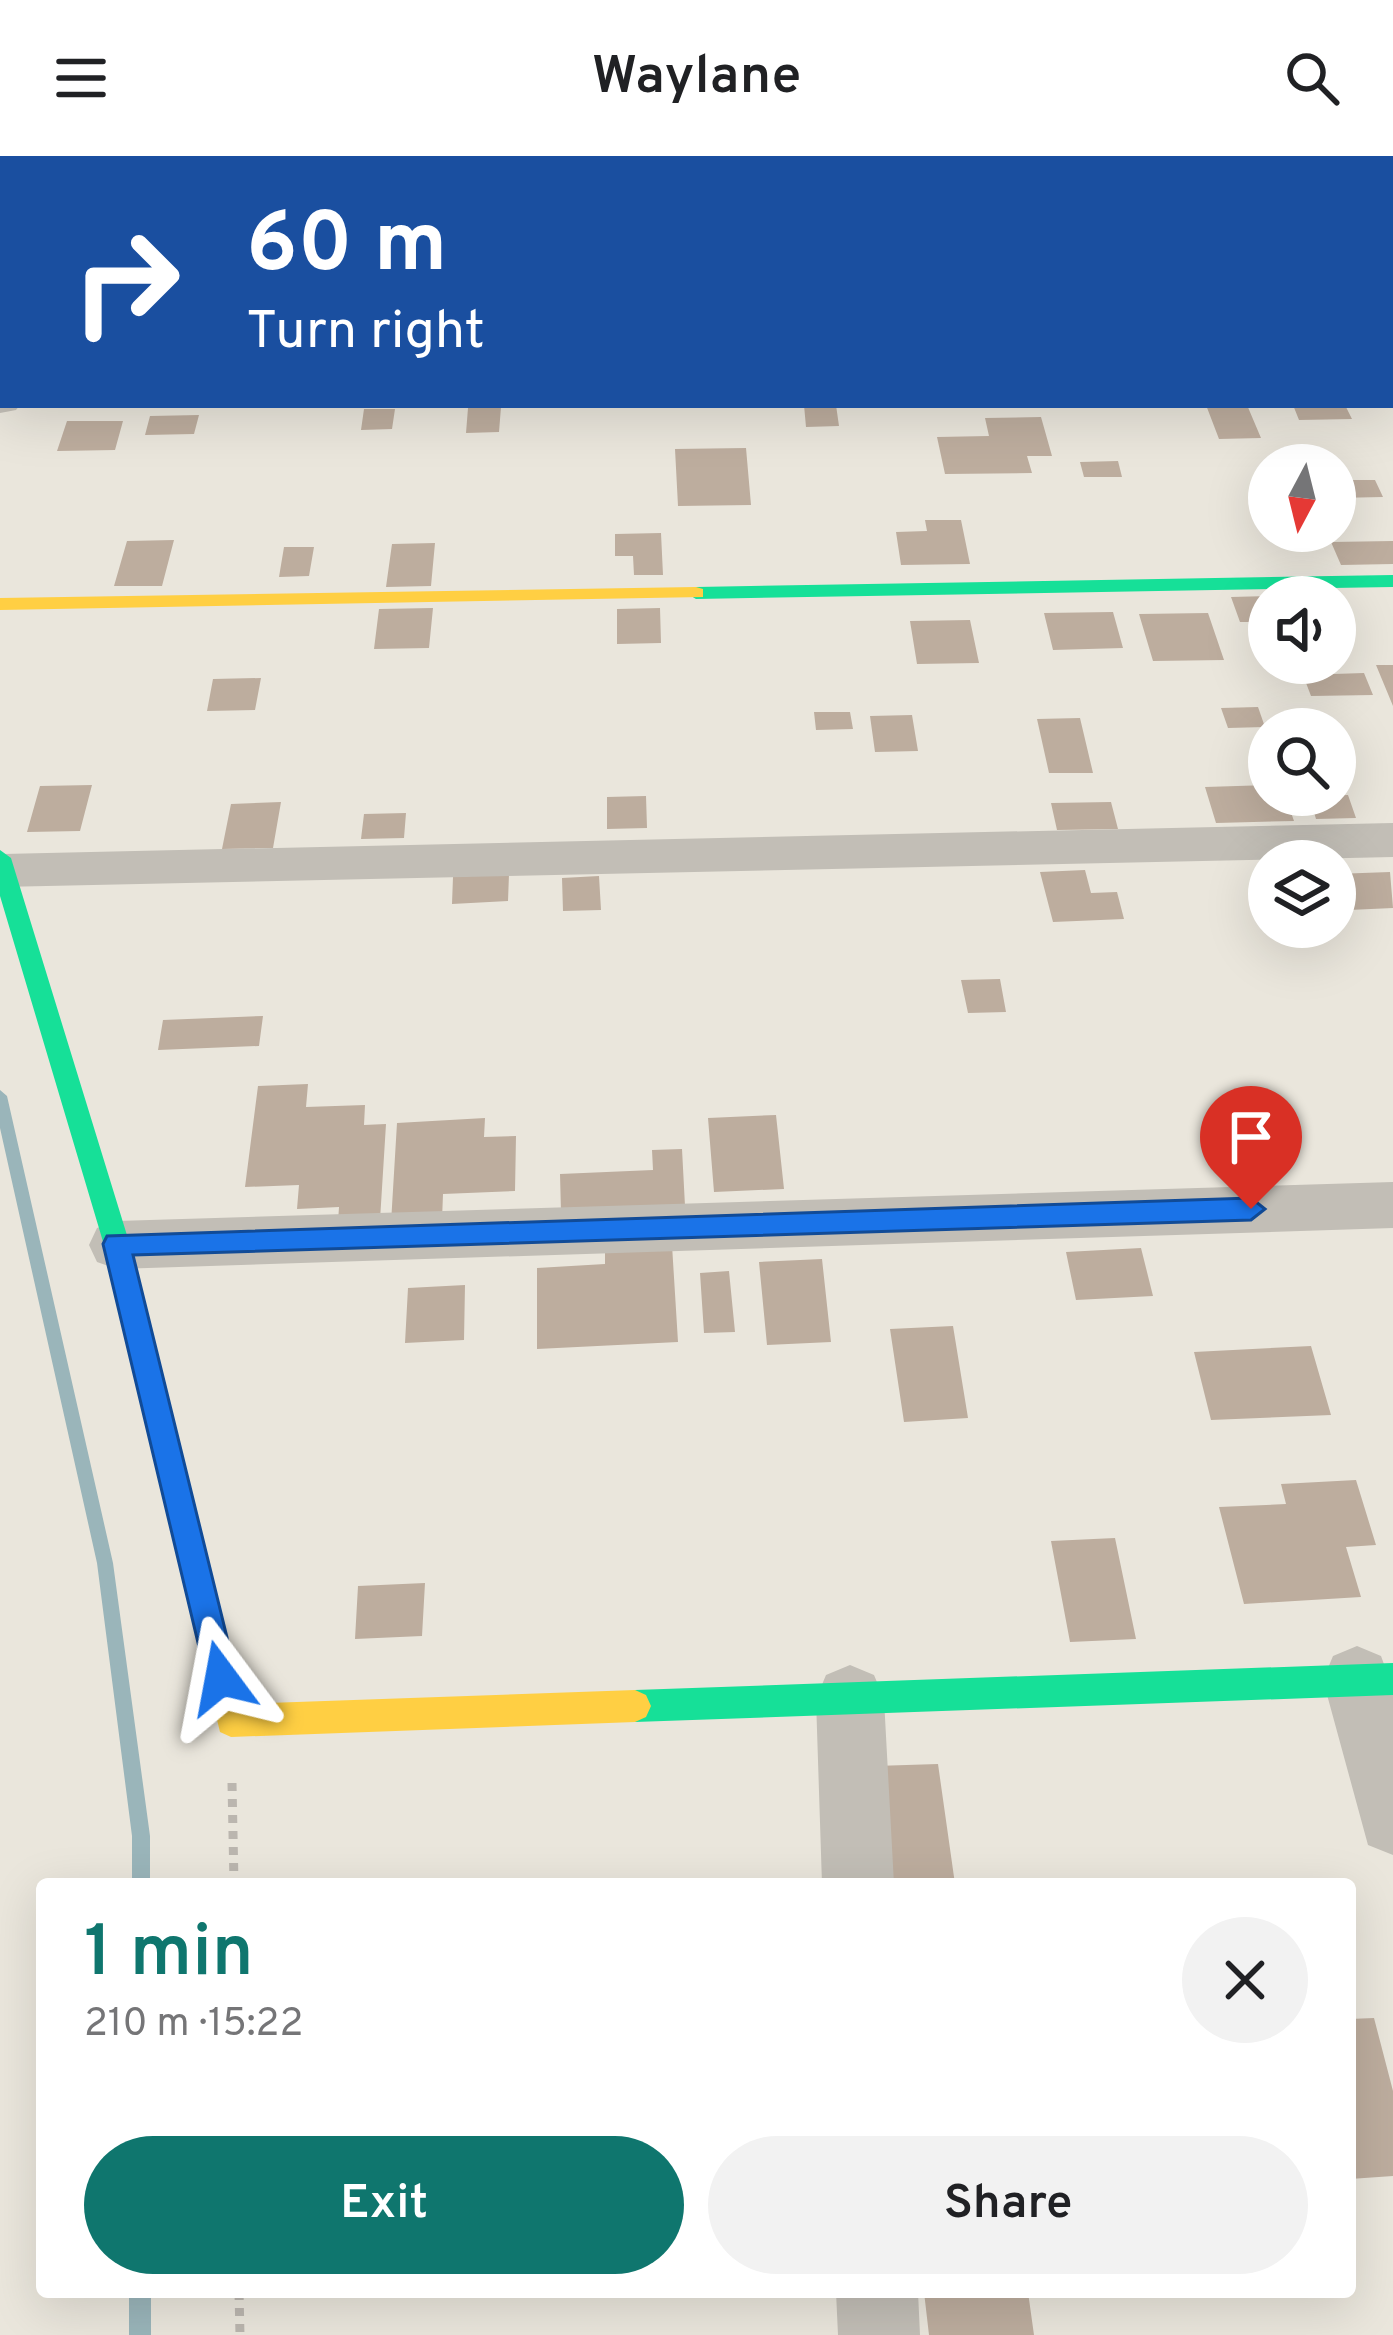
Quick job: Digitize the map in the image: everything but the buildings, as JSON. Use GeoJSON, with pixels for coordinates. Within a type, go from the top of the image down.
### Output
{"type":"FeatureCollection","features":[{"type":"Feature","properties":{"kind":"street"},"geometry":{"type":"LineString","coordinates":[[0,604],[1393,581]]}},
{"type":"Feature","properties":{"kind":"street"},"geometry":{"type":"LineString","coordinates":[[1393,840],[1,864],[117,1244],[231,1721],[1375,1680],[1393,1820]]}},
{"type":"Feature","properties":{"kind":"street"},"geometry":{"type":"LineString","coordinates":[[117,1244],[1393,1204]]}},
{"type":"Feature","properties":{"kind":"street"},"geometry":{"type":"LineString","coordinates":[[850,1699],[858,1878]]}},
{"type":"Feature","properties":{"kind":"street"},"geometry":{"type":"LineString","coordinates":[[877,2298],[879,2335]]}},
{"type":"Feature","properties":{"kind":"path"},"geometry":{"type":"LineString","coordinates":[[231,1721],[234,1878]]}},
{"type":"Feature","properties":{"kind":"path"},"geometry":{"type":"LineString","coordinates":[[239,2298],[240,2335]]}},
{"type":"Feature","properties":{"kind":"waterway"},"geometry":{"type":"LineString","coordinates":[[0,1096],[105,1563],[141,1836],[141,1878]]}},
{"type":"Feature","properties":{"kind":"waterway"},"geometry":{"type":"LineString","coordinates":[[140,2298],[140,2335]]}},
{"type":"Feature","properties":{"kind":"traffic: fast"},"geometry":{"type":"LineString","coordinates":[[696,593],[1393,581]]}},
{"type":"Feature","properties":{"kind":"traffic: fast"},"geometry":{"type":"LineString","coordinates":[[0,858],[117,1245],[177,1494]]}},
{"type":"Feature","properties":{"kind":"traffic: fast"},"geometry":{"type":"LineString","coordinates":[[635,1706],[1393,1679]]}},
{"type":"Feature","properties":{"kind":"traffic: slow"},"geometry":{"type":"LineString","coordinates":[[0,604],[696,593]]}},
{"type":"Feature","properties":{"kind":"traffic: slow"},"geometry":{"type":"LineString","coordinates":[[177,1494],[231,1721],[635,1706]]}},
{"type":"Feature","properties":{"kind":"route"},"geometry":{"type":"LineString","coordinates":[[221,1678],[117,1244],[1251,1209]]}}]}
